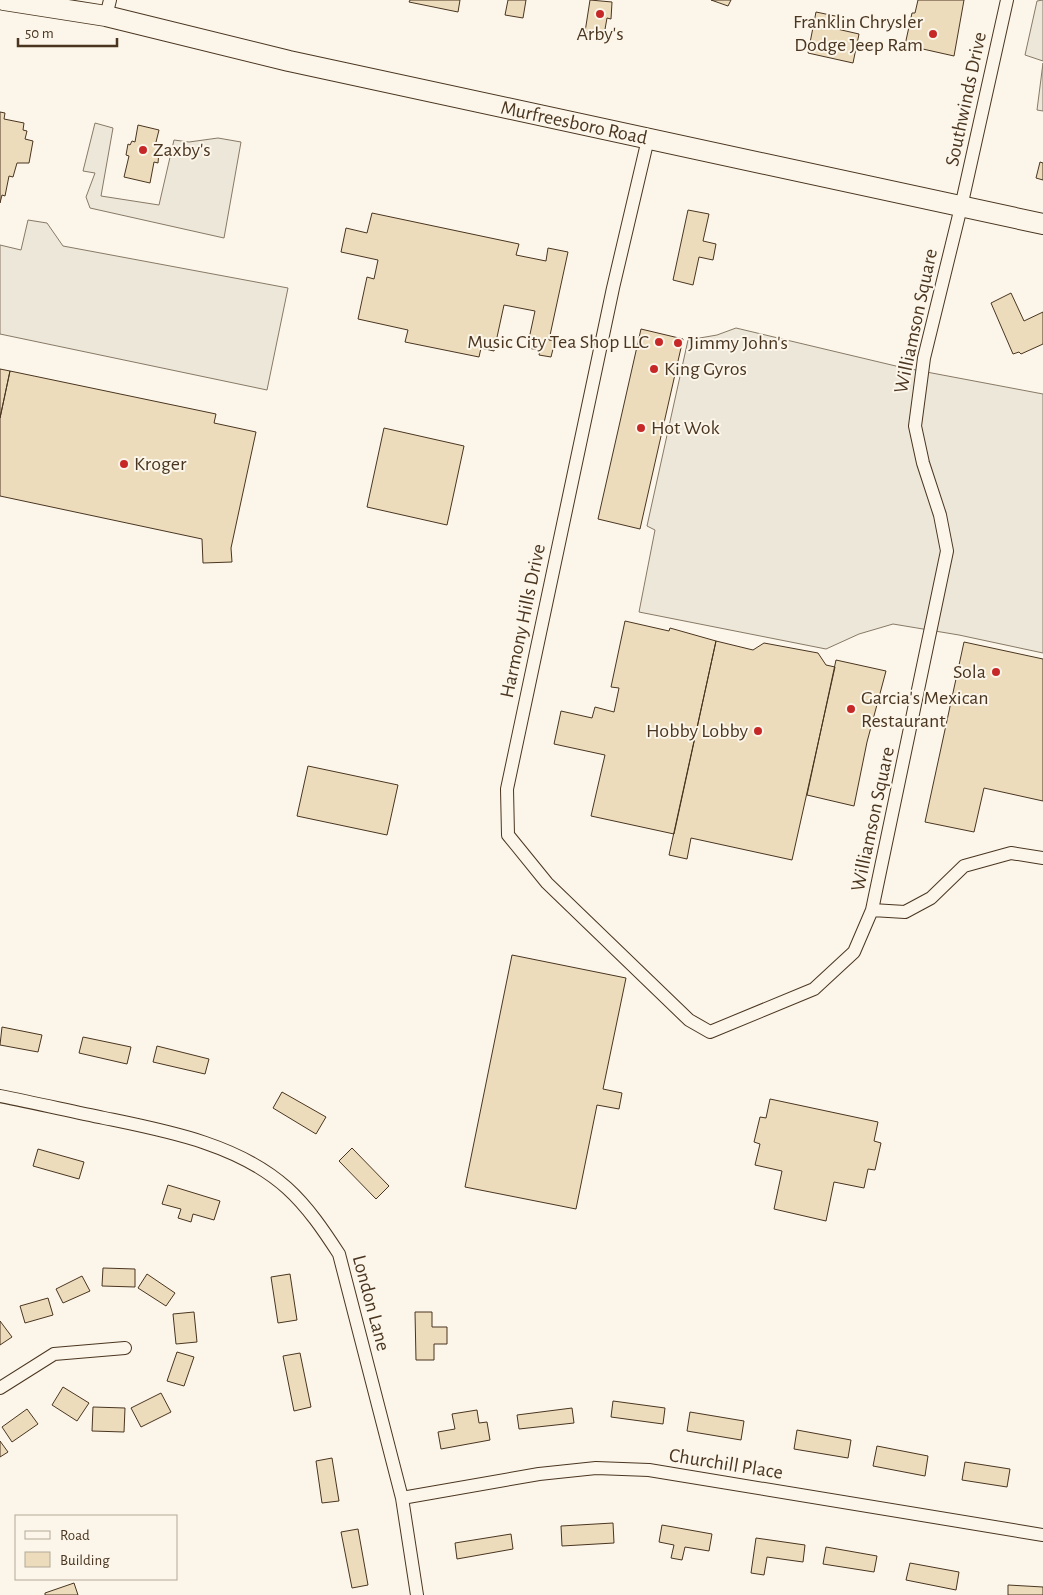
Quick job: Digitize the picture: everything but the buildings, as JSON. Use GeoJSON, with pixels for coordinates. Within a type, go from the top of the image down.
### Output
{"type":"FeatureCollection","features":[{"type":"Feature","properties":{"kind":"highway","name":"Murfreesboro Road"},"geometry":{"type":"LineString","coordinates":[[4,0],[108,8]]}},
{"type":"Feature","properties":{"kind":"highway","name":"Murfreesboro Road"},"geometry":{"type":"LineString","coordinates":[[57,0],[108,8],[289,61],[1043,224]]}},
{"type":"Feature","properties":{"kind":"street","name":"Southwinds Drive"},"geometry":{"type":"LineString","coordinates":[[961,207],[1007,0]]}},
{"type":"Feature","properties":{"kind":"street","name":"Harmony Hills Drive"},"geometry":{"type":"LineString","coordinates":[[648,138],[553,566],[507,789],[508,835],[547,883],[689,1020],[710,1032]]}},
{"type":"Feature","properties":{"kind":"street","name":"Williamson Square"},"geometry":{"type":"LineString","coordinates":[[710,1032],[814,989],[854,952],[872,910],[947,551],[940,515],[923,463],[915,426],[924,358],[961,207]]}},
{"type":"Feature","properties":{"kind":"street"},"geometry":{"type":"LineString","coordinates":[[872,910],[905,912],[931,898],[964,866],[1011,853],[1043,858]]}},
{"type":"Feature","properties":{"kind":"street","name":"London Lane"},"geometry":{"type":"LineString","coordinates":[[0,1096],[152,1128],[225,1150],[257,1167],[287,1188],[316,1220],[339,1254],[402,1498],[417,1595]]}},
{"type":"Feature","properties":{"kind":"street"},"geometry":{"type":"LineString","coordinates":[[0,1388],[54,1354],[125,1348]]}},
{"type":"Feature","properties":{"kind":"street","name":"Churchill Place"},"geometry":{"type":"LineString","coordinates":[[402,1498],[539,1474],[596,1468],[649,1470],[1043,1535]]}},
{"type":"Feature","properties":{"kind":"shaded area"},"geometry":{"type":"Polygon","coordinates":[[[1043,0],[1043,61],[1025,55],[1037,1],[1043,0]]]}},
{"type":"Feature","properties":{"kind":"shaded area"},"geometry":{"type":"Polygon","coordinates":[[[1043,63],[1043,111],[1037,110],[1043,63]]]}},
{"type":"Feature","properties":{"kind":"shaded area"},"geometry":{"type":"Polygon","coordinates":[[[95,123],[113,128],[101,196],[159,205],[174,140],[189,142],[218,138],[241,142],[224,238],[90,208],[86,197],[95,173],[83,171],[95,123]]]}},
{"type":"Feature","properties":{"kind":"shaded area"},"geometry":{"type":"Polygon","coordinates":[[[28,220],[47,223],[63,246],[288,288],[267,390],[0,334],[0,245],[21,250],[28,220]]]}},
{"type":"Feature","properties":{"kind":"shaded area"},"geometry":{"type":"Polygon","coordinates":[[[736,328],[900,367],[1043,394],[1043,653],[959,635],[893,624],[859,634],[826,649],[639,612],[655,530],[647,526],[688,340],[717,335],[736,328]]]}},
{"type":"Feature","properties":{"kind":"place","name":"Arby's"},"geometry":{"type":"Point","coordinates":[600,14]}},
{"type":"Feature","properties":{"kind":"place","name":"Franklin Chrysler Dodge Jeep Ram"},"geometry":{"type":"Point","coordinates":[933,34]}},
{"type":"Feature","properties":{"kind":"place","name":"Zaxby's"},"geometry":{"type":"Point","coordinates":[143,150]}},
{"type":"Feature","properties":{"kind":"place","name":"Music City Tea Shop LLC"},"geometry":{"type":"Point","coordinates":[659,342]}},
{"type":"Feature","properties":{"kind":"place","name":"Jimmy John's"},"geometry":{"type":"Point","coordinates":[678,343]}},
{"type":"Feature","properties":{"kind":"place","name":"King Gyros"},"geometry":{"type":"Point","coordinates":[654,369]}},
{"type":"Feature","properties":{"kind":"place","name":"Hot Wok"},"geometry":{"type":"Point","coordinates":[641,428]}},
{"type":"Feature","properties":{"kind":"place","name":"Kroger"},"geometry":{"type":"Point","coordinates":[124,464]}},
{"type":"Feature","properties":{"kind":"place","name":"Sola"},"geometry":{"type":"Point","coordinates":[996,672]}},
{"type":"Feature","properties":{"kind":"place","name":"Garcia's Mexican Restaurant"},"geometry":{"type":"Point","coordinates":[851,709]}},
{"type":"Feature","properties":{"kind":"place","name":"Hobby Lobby"},"geometry":{"type":"Point","coordinates":[758,731]}}]}
